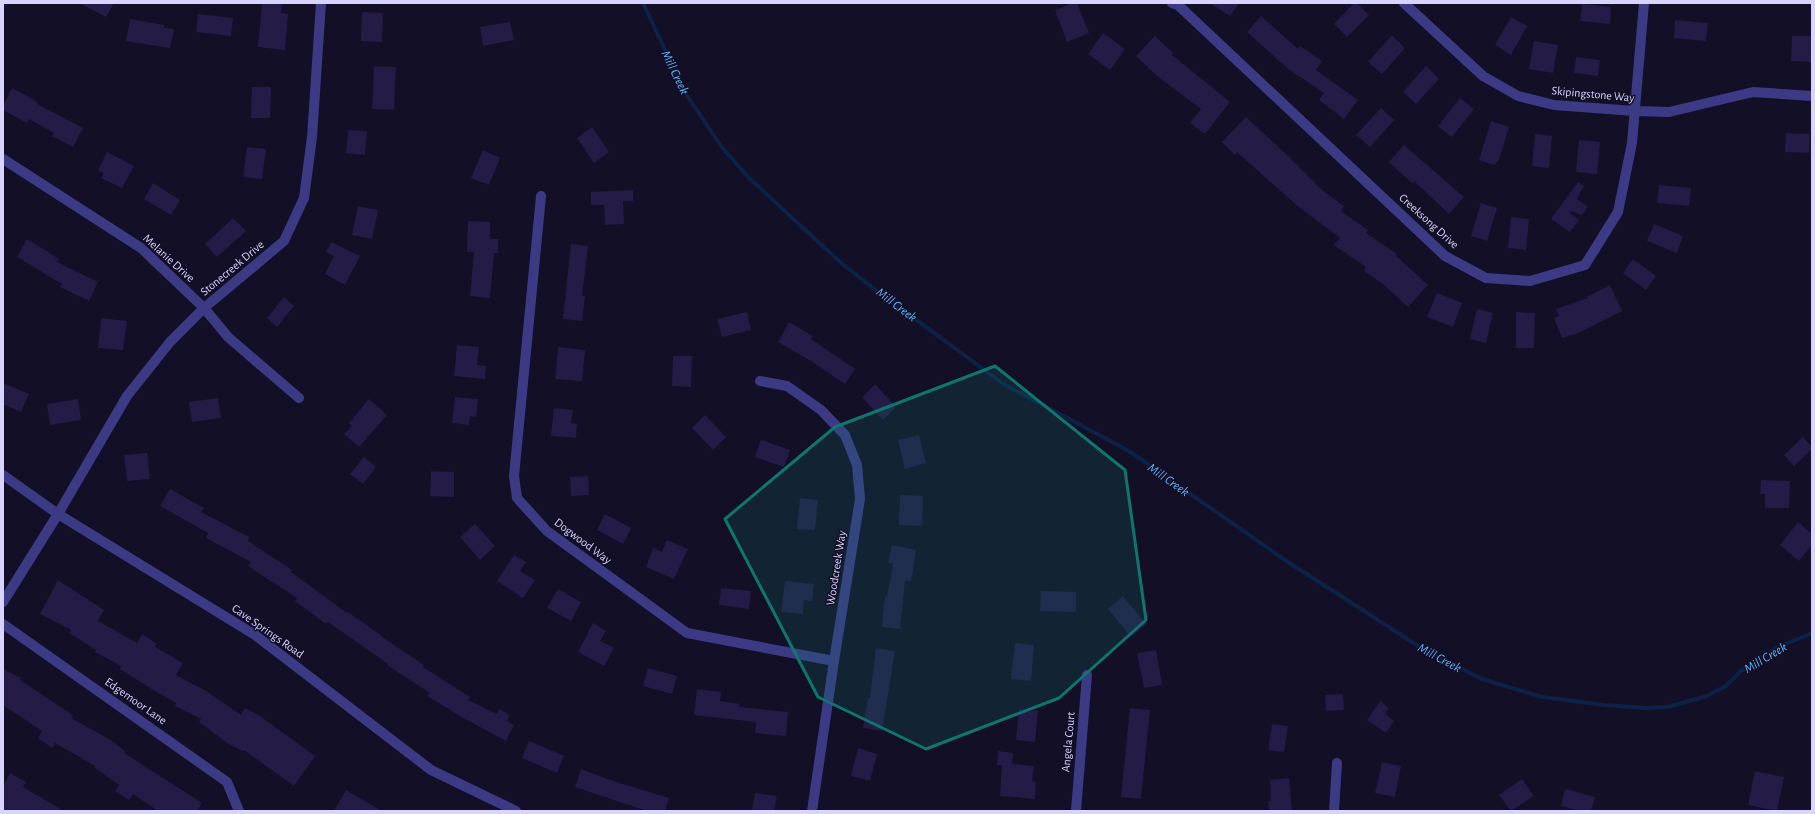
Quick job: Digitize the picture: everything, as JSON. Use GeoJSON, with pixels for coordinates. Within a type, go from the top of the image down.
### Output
{"type":"FeatureCollection","features":[{"type":"Feature","properties":{"kind":"street","name":"Stonecreek Drive"},"geometry":{"type":"LineString","coordinates":[[3,602],[58,514],[127,396],[170,342],[204,308],[284,241],[304,198],[312,137],[321,3]]}},
{"type":"Feature","properties":{"kind":"street","name":"Creeksong Drive"},"geometry":{"type":"LineString","coordinates":[[1172,3],[1178,5],[1184,10],[1446,256],[1486,278],[1530,281],[1585,265],[1618,212],[1632,143],[1644,3]]}},
{"type":"Feature","properties":{"kind":"street","name":"Skipingstone Way"},"geometry":{"type":"LineString","coordinates":[[1404,3],[1483,76],[1518,96],[1554,104],[1635,111],[1669,112],[1754,92],[1812,96]]}},
{"type":"Feature","properties":{"kind":"street","name":"Melanie Drive"},"geometry":{"type":"LineString","coordinates":[[3,159],[141,248],[204,308],[228,337],[299,398]]}},
{"type":"Feature","properties":{"kind":"street","name":"Dogwood Way"},"geometry":{"type":"LineString","coordinates":[[541,196],[514,476],[517,498],[547,531],[688,633],[834,661]]}},
{"type":"Feature","properties":{"kind":"street","name":"Woodcreek Way"},"geometry":{"type":"LineString","coordinates":[[760,381],[787,386],[822,410],[845,435],[857,465],[860,499],[812,811]]}},
{"type":"Feature","properties":{"kind":"street","name":"Cave Springs Road"},"geometry":{"type":"LineString","coordinates":[[3,475],[58,514],[255,635],[431,770],[516,811]]}},
{"type":"Feature","properties":{"kind":"street","name":"Edgemoor Lane"},"geometry":{"type":"LineString","coordinates":[[3,624],[227,782],[239,811]]}},
{"type":"Feature","properties":{"kind":"street","name":"Angela Court"},"geometry":{"type":"LineString","coordinates":[[1076,811],[1087,675]]}},
{"type":"Feature","properties":{"kind":"street"},"geometry":{"type":"LineString","coordinates":[[1334,811],[1337,763]]}},
{"type":"Feature","properties":{"kind":"highlighted area"},"geometry":{"type":"Polygon","coordinates":[[[995,366],[1125,470],[1146,620],[1059,698],[926,749],[818,697],[725,519],[835,427],[995,366]]]}},
{"type":"Feature","properties":{"kind":"building"},"geometry":{"type":"Polygon","coordinates":[[[79,3],[114,3],[106,17],[79,3]]]}},
{"type":"Feature","properties":{"kind":"building"},"geometry":{"type":"Polygon","coordinates":[[[262,3],[282,3],[281,13],[288,14],[285,50],[258,47],[262,3]]]}},
{"type":"Feature","properties":{"kind":"building"},"geometry":{"type":"Polygon","coordinates":[[[1072,3],[1077,3],[1089,33],[1067,42],[1055,10],[1072,3]]]}},
{"type":"Feature","properties":{"kind":"building"},"geometry":{"type":"Polygon","coordinates":[[[1210,3],[1239,3],[1230,16],[1210,3]]]}},
{"type":"Feature","properties":{"kind":"building"},"geometry":{"type":"Polygon","coordinates":[[[1354,3],[1357,3],[1369,15],[1347,37],[1334,24],[1354,3]]]}},
{"type":"Feature","properties":{"kind":"building"},"geometry":{"type":"Polygon","coordinates":[[[1582,4],[1611,7],[1610,24],[1580,21],[1582,4]]]}},
{"type":"Feature","properties":{"kind":"building"},"geometry":{"type":"Polygon","coordinates":[[[362,12],[383,13],[382,42],[361,41],[362,12]]]}},
{"type":"Feature","properties":{"kind":"building"},"geometry":{"type":"Polygon","coordinates":[[[198,14],[233,18],[231,36],[196,32],[198,14]]]}},
{"type":"Feature","properties":{"kind":"building"},"geometry":{"type":"Polygon","coordinates":[[[1261,16],[1298,49],[1300,46],[1322,61],[1316,70],[1358,100],[1344,119],[1319,100],[1324,93],[1288,69],[1247,32],[1261,16]]]}},
{"type":"Feature","properties":{"kind":"building"},"geometry":{"type":"Polygon","coordinates":[[[1511,17],[1527,26],[1511,55],[1495,45],[1511,17]]]}},
{"type":"Feature","properties":{"kind":"building"},"geometry":{"type":"Polygon","coordinates":[[[130,19],[164,25],[164,28],[174,29],[170,48],[126,41],[130,19]]]}},
{"type":"Feature","properties":{"kind":"building"},"geometry":{"type":"Polygon","coordinates":[[[1675,20],[1708,23],[1706,41],[1674,38],[1675,20]]]}},
{"type":"Feature","properties":{"kind":"building"},"geometry":{"type":"Polygon","coordinates":[[[510,22],[514,40],[483,46],[480,27],[510,22]]]}},
{"type":"Feature","properties":{"kind":"building"},"geometry":{"type":"Polygon","coordinates":[[[1103,33],[1125,49],[1110,70],[1088,54],[1103,33]]]}},
{"type":"Feature","properties":{"kind":"building"},"geometry":{"type":"Polygon","coordinates":[[[1392,35],[1405,48],[1382,74],[1368,62],[1392,35]]]}},
{"type":"Feature","properties":{"kind":"building"},"geometry":{"type":"Polygon","coordinates":[[[1155,36],[1173,53],[1172,55],[1230,102],[1205,134],[1190,123],[1201,109],[1157,76],[1136,56],[1155,36]]]}},
{"type":"Feature","properties":{"kind":"building"},"geometry":{"type":"Polygon","coordinates":[[[1792,36],[1812,36],[1811,62],[1791,61],[1792,36]]]}},
{"type":"Feature","properties":{"kind":"building"},"geometry":{"type":"Polygon","coordinates":[[[1534,41],[1558,45],[1553,73],[1529,69],[1534,41]]]}},
{"type":"Feature","properties":{"kind":"building"},"geometry":{"type":"Polygon","coordinates":[[[1576,57],[1600,60],[1598,76],[1574,73],[1576,57]]]}},
{"type":"Feature","properties":{"kind":"building"},"geometry":{"type":"Polygon","coordinates":[[[374,66],[396,67],[394,110],[372,109],[374,66]]]}},
{"type":"Feature","properties":{"kind":"building"},"geometry":{"type":"Polygon","coordinates":[[[1426,66],[1439,79],[1416,104],[1403,92],[1426,66]]]}},
{"type":"Feature","properties":{"kind":"building"},"geometry":{"type":"Polygon","coordinates":[[[252,87],[271,87],[270,118],[251,118],[252,87]]]}},
{"type":"Feature","properties":{"kind":"building"},"geometry":{"type":"Polygon","coordinates":[[[12,88],[38,102],[37,104],[83,128],[73,147],[52,136],[54,133],[29,119],[27,123],[3,110],[3,106],[12,88]]]}},
{"type":"Feature","properties":{"kind":"building"},"geometry":{"type":"Polygon","coordinates":[[[1460,98],[1474,109],[1452,137],[1438,126],[1460,98]]]}},
{"type":"Feature","properties":{"kind":"building"},"geometry":{"type":"Polygon","coordinates":[[[1381,108],[1394,120],[1370,147],[1356,135],[1381,108]]]}},
{"type":"Feature","properties":{"kind":"building"},"geometry":{"type":"Polygon","coordinates":[[[1246,117],[1322,190],[1344,206],[1341,211],[1368,230],[1366,233],[1397,254],[1396,256],[1428,285],[1408,307],[1383,284],[1364,271],[1366,267],[1334,245],[1340,238],[1295,204],[1237,152],[1235,155],[1222,142],[1246,117]]]}},
{"type":"Feature","properties":{"kind":"building"},"geometry":{"type":"Polygon","coordinates":[[[1491,121],[1509,127],[1499,160],[1494,165],[1479,160],[1491,121]]]}},
{"type":"Feature","properties":{"kind":"building"},"geometry":{"type":"Polygon","coordinates":[[[592,127],[609,152],[594,163],[577,138],[592,127]]]}},
{"type":"Feature","properties":{"kind":"building"},"geometry":{"type":"Polygon","coordinates":[[[348,130],[367,131],[365,155],[346,153],[348,130]]]}},
{"type":"Feature","properties":{"kind":"building"},"geometry":{"type":"Polygon","coordinates":[[[1786,133],[1810,134],[1809,153],[1785,152],[1786,133]]]}},
{"type":"Feature","properties":{"kind":"building"},"geometry":{"type":"Polygon","coordinates":[[[1535,134],[1552,136],[1549,168],[1532,166],[1535,134]]]}},
{"type":"Feature","properties":{"kind":"building"},"geometry":{"type":"Polygon","coordinates":[[[1579,140],[1600,142],[1597,174],[1576,172],[1579,140]]]}},
{"type":"Feature","properties":{"kind":"building"},"geometry":{"type":"Polygon","coordinates":[[[1404,145],[1464,197],[1449,214],[1414,181],[1412,183],[1389,162],[1404,145]]]}},
{"type":"Feature","properties":{"kind":"building"},"geometry":{"type":"Polygon","coordinates":[[[247,147],[266,149],[262,179],[243,177],[247,147]]]}},
{"type":"Feature","properties":{"kind":"building"},"geometry":{"type":"Polygon","coordinates":[[[483,150],[500,158],[489,185],[471,178],[483,150]]]}},
{"type":"Feature","properties":{"kind":"building"},"geometry":{"type":"Polygon","coordinates":[[[107,152],[134,166],[122,188],[101,178],[104,173],[98,170],[107,152]]]}},
{"type":"Feature","properties":{"kind":"building"},"geometry":{"type":"Polygon","coordinates":[[[1578,182],[1584,186],[1577,199],[1588,207],[1582,215],[1571,211],[1570,213],[1579,220],[1570,232],[1551,219],[1578,182]]]}},
{"type":"Feature","properties":{"kind":"building"},"geometry":{"type":"Polygon","coordinates":[[[153,183],[180,200],[171,215],[144,199],[153,183]]]}},
{"type":"Feature","properties":{"kind":"building"},"geometry":{"type":"Polygon","coordinates":[[[1659,185],[1691,188],[1689,206],[1657,203],[1659,185]]]}},
{"type":"Feature","properties":{"kind":"building"},"geometry":{"type":"Polygon","coordinates":[[[633,190],[633,201],[623,201],[624,224],[605,225],[604,205],[591,205],[591,192],[633,190]]]}},
{"type":"Feature","properties":{"kind":"building"},"geometry":{"type":"Polygon","coordinates":[[[1481,203],[1497,208],[1487,241],[1471,236],[1481,203]]]}},
{"type":"Feature","properties":{"kind":"building"},"geometry":{"type":"Polygon","coordinates":[[[358,206],[378,210],[372,239],[352,235],[358,206]]]}},
{"type":"Feature","properties":{"kind":"building"},"geometry":{"type":"Polygon","coordinates":[[[1511,217],[1529,219],[1526,250],[1508,248],[1511,217]]]}},
{"type":"Feature","properties":{"kind":"building"},"geometry":{"type":"Polygon","coordinates":[[[233,218],[246,231],[217,257],[205,244],[233,218]]]}},
{"type":"Feature","properties":{"kind":"building"},"geometry":{"type":"Polygon","coordinates":[[[468,221],[490,222],[490,239],[498,239],[498,253],[494,253],[490,298],[470,296],[474,252],[467,252],[468,221]]]}},
{"type":"Feature","properties":{"kind":"building"},"geometry":{"type":"Polygon","coordinates":[[[1654,224],[1683,236],[1677,253],[1647,241],[1654,224]]]}},
{"type":"Feature","properties":{"kind":"building"},"geometry":{"type":"Polygon","coordinates":[[[27,239],[59,259],[57,262],[98,282],[89,301],[60,287],[62,284],[17,257],[27,239]]]}},
{"type":"Feature","properties":{"kind":"building"},"geometry":{"type":"Polygon","coordinates":[[[331,242],[360,256],[345,285],[325,274],[334,256],[326,252],[331,242]]]}},
{"type":"Feature","properties":{"kind":"building"},"geometry":{"type":"Polygon","coordinates":[[[571,244],[588,246],[582,296],[585,296],[582,321],[563,319],[571,244]]]}},
{"type":"Feature","properties":{"kind":"building"},"geometry":{"type":"Polygon","coordinates":[[[1633,259],[1656,276],[1646,290],[1623,273],[1633,259]]]}},
{"type":"Feature","properties":{"kind":"building"},"geometry":{"type":"Polygon","coordinates":[[[1610,285],[1622,311],[1578,333],[1562,338],[1554,318],[1559,316],[1556,309],[1588,298],[1587,297],[1610,285]]]}},
{"type":"Feature","properties":{"kind":"building"},"geometry":{"type":"Polygon","coordinates":[[[1437,293],[1462,303],[1453,327],[1427,317],[1437,293]]]}},
{"type":"Feature","properties":{"kind":"building"},"geometry":{"type":"Polygon","coordinates":[[[284,297],[294,306],[277,327],[267,318],[284,297]]]}},
{"type":"Feature","properties":{"kind":"building"},"geometry":{"type":"Polygon","coordinates":[[[1477,309],[1493,313],[1486,343],[1470,339],[1477,309]]]}},
{"type":"Feature","properties":{"kind":"building"},"geometry":{"type":"Polygon","coordinates":[[[747,312],[751,330],[722,337],[717,319],[747,312]]]}},
{"type":"Feature","properties":{"kind":"building"},"geometry":{"type":"Polygon","coordinates":[[[1516,312],[1535,313],[1534,348],[1516,348],[1516,312]]]}},
{"type":"Feature","properties":{"kind":"building"},"geometry":{"type":"Polygon","coordinates":[[[101,318],[127,321],[123,350],[98,348],[101,318]]]}},
{"type":"Feature","properties":{"kind":"building"},"geometry":{"type":"Polygon","coordinates":[[[789,322],[813,336],[811,339],[855,369],[845,384],[811,361],[778,342],[789,322]]]}},
{"type":"Feature","properties":{"kind":"building"},"geometry":{"type":"Polygon","coordinates":[[[457,345],[479,347],[477,365],[486,366],[485,379],[454,376],[457,345]]]}},
{"type":"Feature","properties":{"kind":"building"},"geometry":{"type":"Polygon","coordinates":[[[558,347],[585,350],[582,381],[555,379],[558,347]]]}},
{"type":"Feature","properties":{"kind":"building"},"geometry":{"type":"Polygon","coordinates":[[[673,356],[692,356],[691,387],[672,386],[673,356]]]}},
{"type":"Feature","properties":{"kind":"building"},"geometry":{"type":"Polygon","coordinates":[[[3,383],[29,394],[21,412],[3,404],[3,383]]]}},
{"type":"Feature","properties":{"kind":"building"},"geometry":{"type":"Polygon","coordinates":[[[875,384],[896,407],[883,420],[862,397],[875,384]]]}},
{"type":"Feature","properties":{"kind":"building"},"geometry":{"type":"Polygon","coordinates":[[[455,397],[478,399],[476,417],[470,416],[469,425],[452,423],[455,397]]]}},
{"type":"Feature","properties":{"kind":"building"},"geometry":{"type":"Polygon","coordinates":[[[218,398],[221,418],[192,422],[189,402],[218,398]]]}},
{"type":"Feature","properties":{"kind":"building"},"geometry":{"type":"Polygon","coordinates":[[[78,399],[81,420],[50,425],[47,404],[78,399]]]}},
{"type":"Feature","properties":{"kind":"building"},"geometry":{"type":"Polygon","coordinates":[[[369,399],[387,415],[359,447],[344,434],[352,426],[349,423],[369,399]]]}},
{"type":"Feature","properties":{"kind":"building"},"geometry":{"type":"Polygon","coordinates":[[[554,408],[573,410],[571,423],[577,424],[576,438],[551,436],[554,408]]]}},
{"type":"Feature","properties":{"kind":"building"},"geometry":{"type":"Polygon","coordinates":[[[705,415],[726,437],[713,450],[692,428],[705,415]]]}},
{"type":"Feature","properties":{"kind":"building"},"geometry":{"type":"Polygon","coordinates":[[[919,435],[926,463],[905,469],[898,440],[919,435]]]}},
{"type":"Feature","properties":{"kind":"building"},"geometry":{"type":"Polygon","coordinates":[[[1803,437],[1812,449],[1794,466],[1784,455],[1803,437]]]}},
{"type":"Feature","properties":{"kind":"building"},"geometry":{"type":"Polygon","coordinates":[[[761,440],[790,450],[784,467],[755,457],[761,440]]]}},
{"type":"Feature","properties":{"kind":"building"},"geometry":{"type":"Polygon","coordinates":[[[147,453],[150,479],[127,481],[124,455],[147,453]]]}},
{"type":"Feature","properties":{"kind":"building"},"geometry":{"type":"Polygon","coordinates":[[[364,457],[376,467],[363,484],[350,474],[364,457]]]}},
{"type":"Feature","properties":{"kind":"building"},"geometry":{"type":"Polygon","coordinates":[[[431,471],[454,472],[454,497],[430,496],[431,471]]]}},
{"type":"Feature","properties":{"kind":"building"},"geometry":{"type":"Polygon","coordinates":[[[588,476],[589,495],[571,496],[570,477],[588,476]]]}},
{"type":"Feature","properties":{"kind":"building"},"geometry":{"type":"Polygon","coordinates":[[[1761,480],[1790,481],[1789,508],[1765,508],[1765,494],[1760,494],[1761,480]]]}},
{"type":"Feature","properties":{"kind":"building"},"geometry":{"type":"Polygon","coordinates":[[[170,489],[204,508],[201,512],[249,537],[248,541],[292,570],[291,572],[347,613],[348,612],[424,665],[423,667],[470,697],[468,700],[497,714],[499,709],[510,715],[507,721],[514,725],[506,741],[427,696],[430,693],[387,665],[388,664],[328,622],[326,624],[295,601],[297,598],[248,566],[251,562],[206,538],[208,533],[160,506],[170,489]]]}},
{"type":"Feature","properties":{"kind":"building"},"geometry":{"type":"Polygon","coordinates":[[[900,495],[923,496],[922,526],[899,525],[900,495]]]}},
{"type":"Feature","properties":{"kind":"building"},"geometry":{"type":"Polygon","coordinates":[[[800,498],[818,500],[815,530],[797,529],[800,498]]]}},
{"type":"Feature","properties":{"kind":"building"},"geometry":{"type":"Polygon","coordinates":[[[605,514],[631,528],[623,544],[597,530],[605,514]]]}},
{"type":"Feature","properties":{"kind":"building"},"geometry":{"type":"Polygon","coordinates":[[[1798,522],[1812,534],[1812,545],[1799,561],[1780,545],[1798,522]]]}},
{"type":"Feature","properties":{"kind":"building"},"geometry":{"type":"Polygon","coordinates":[[[475,524],[495,546],[480,560],[460,537],[475,524]]]}},
{"type":"Feature","properties":{"kind":"building"},"geometry":{"type":"Polygon","coordinates":[[[667,540],[688,549],[674,579],[646,567],[653,548],[662,552],[667,540]]]}},
{"type":"Feature","properties":{"kind":"building"},"geometry":{"type":"Polygon","coordinates":[[[892,545],[916,550],[911,581],[905,580],[900,629],[882,627],[885,596],[887,597],[893,564],[888,563],[892,545]]]}},
{"type":"Feature","properties":{"kind":"building"},"geometry":{"type":"Polygon","coordinates":[[[514,555],[526,562],[520,571],[535,580],[523,598],[497,581],[514,555]]]}},
{"type":"Feature","properties":{"kind":"building"},"geometry":{"type":"Polygon","coordinates":[[[58,580],[104,610],[98,621],[137,643],[142,634],[157,644],[155,647],[183,663],[176,675],[206,691],[241,715],[245,708],[260,716],[315,756],[294,786],[244,750],[243,751],[227,743],[199,722],[201,719],[175,706],[176,703],[120,669],[121,666],[95,652],[96,650],[69,633],[71,630],[40,614],[58,580]]]}},
{"type":"Feature","properties":{"kind":"building"},"geometry":{"type":"Polygon","coordinates":[[[785,581],[814,584],[812,601],[804,600],[803,614],[781,612],[785,581]]]}},
{"type":"Feature","properties":{"kind":"building"},"geometry":{"type":"Polygon","coordinates":[[[721,588],[751,591],[749,609],[719,605],[721,588]]]}},
{"type":"Feature","properties":{"kind":"building"},"geometry":{"type":"Polygon","coordinates":[[[558,589],[581,602],[571,621],[547,608],[558,589]]]}},
{"type":"Feature","properties":{"kind":"building"},"geometry":{"type":"Polygon","coordinates":[[[1041,591],[1076,592],[1076,612],[1040,611],[1041,591]]]}},
{"type":"Feature","properties":{"kind":"building"},"geometry":{"type":"Polygon","coordinates":[[[1123,596],[1146,624],[1131,637],[1108,609],[1123,596]]]}},
{"type":"Feature","properties":{"kind":"building"},"geometry":{"type":"Polygon","coordinates":[[[593,623],[606,631],[600,641],[614,648],[604,666],[578,652],[593,623]]]}},
{"type":"Feature","properties":{"kind":"building"},"geometry":{"type":"Polygon","coordinates":[[[1015,643],[1034,645],[1031,681],[1011,679],[1015,643]]]}},
{"type":"Feature","properties":{"kind":"building"},"geometry":{"type":"Polygon","coordinates":[[[876,648],[895,651],[882,731],[863,728],[868,698],[870,698],[876,648]]]}},
{"type":"Feature","properties":{"kind":"building"},"geometry":{"type":"Polygon","coordinates":[[[1156,650],[1162,685],[1144,688],[1137,653],[1156,650]]]}},
{"type":"Feature","properties":{"kind":"building"},"geometry":{"type":"Polygon","coordinates":[[[648,668],[677,676],[672,694],[643,686],[648,668]]]}},
{"type":"Feature","properties":{"kind":"building"},"geometry":{"type":"Polygon","coordinates":[[[3,669],[21,678],[20,680],[73,715],[71,718],[109,739],[125,751],[124,753],[202,803],[197,811],[158,811],[133,794],[129,800],[115,791],[119,785],[94,767],[95,766],[55,743],[52,748],[38,738],[42,731],[3,705],[3,669]]]}},
{"type":"Feature","properties":{"kind":"building"},"geometry":{"type":"Polygon","coordinates":[[[697,689],[721,692],[720,701],[740,704],[739,707],[788,712],[786,736],[755,733],[756,722],[694,715],[697,689]]]}},
{"type":"Feature","properties":{"kind":"building"},"geometry":{"type":"Polygon","coordinates":[[[1343,694],[1344,710],[1326,711],[1325,695],[1343,694]]]}},
{"type":"Feature","properties":{"kind":"building"},"geometry":{"type":"Polygon","coordinates":[[[1380,701],[1389,708],[1385,714],[1394,721],[1386,733],[1367,720],[1380,701]]]}},
{"type":"Feature","properties":{"kind":"building"},"geometry":{"type":"Polygon","coordinates":[[[1130,708],[1150,710],[1141,799],[1121,797],[1130,708]]]}},
{"type":"Feature","properties":{"kind":"building"},"geometry":{"type":"Polygon","coordinates":[[[1019,709],[1038,711],[1035,742],[1016,740],[1019,709]]]}},
{"type":"Feature","properties":{"kind":"building"},"geometry":{"type":"Polygon","coordinates":[[[1272,724],[1288,726],[1284,752],[1268,750],[1272,724]]]}},
{"type":"Feature","properties":{"kind":"building"},"geometry":{"type":"Polygon","coordinates":[[[529,741],[564,756],[557,773],[522,758],[529,741]]]}},
{"type":"Feature","properties":{"kind":"building"},"geometry":{"type":"Polygon","coordinates":[[[858,748],[877,754],[870,781],[851,776],[858,748]]]}},
{"type":"Feature","properties":{"kind":"building"},"geometry":{"type":"Polygon","coordinates":[[[998,751],[1013,753],[1012,764],[1034,766],[1032,781],[1036,782],[1035,799],[1000,796],[1002,765],[997,765],[998,751]]]}},
{"type":"Feature","properties":{"kind":"building"},"geometry":{"type":"Polygon","coordinates":[[[1382,762],[1401,766],[1395,797],[1375,793],[1382,762]]]}},
{"type":"Feature","properties":{"kind":"building"},"geometry":{"type":"Polygon","coordinates":[[[581,769],[616,782],[669,798],[665,811],[647,811],[575,787],[581,769]]]}},
{"type":"Feature","properties":{"kind":"building"},"geometry":{"type":"Polygon","coordinates":[[[1755,771],[1784,777],[1777,811],[1748,805],[1755,771]]]}},
{"type":"Feature","properties":{"kind":"building"},"geometry":{"type":"Polygon","coordinates":[[[10,773],[26,782],[23,787],[64,811],[3,811],[3,786],[10,773]]]}},
{"type":"Feature","properties":{"kind":"building"},"geometry":{"type":"Polygon","coordinates":[[[1289,778],[1292,811],[1269,811],[1268,801],[1271,801],[1270,780],[1289,778]]]}},
{"type":"Feature","properties":{"kind":"building"},"geometry":{"type":"Polygon","coordinates":[[[1522,779],[1534,796],[1511,811],[1499,795],[1522,779]]]}},
{"type":"Feature","properties":{"kind":"building"},"geometry":{"type":"Polygon","coordinates":[[[1565,789],[1595,797],[1591,811],[1580,811],[1561,806],[1565,789]]]}},
{"type":"Feature","properties":{"kind":"building"},"geometry":{"type":"Polygon","coordinates":[[[346,790],[382,811],[334,811],[346,790]]]}},
{"type":"Feature","properties":{"kind":"building"},"geometry":{"type":"Polygon","coordinates":[[[755,793],[777,796],[774,811],[752,811],[755,793]]]}},
{"type":"Feature","properties":{"kind":"waterway","name":"Mill Creek"},"geometry":{"type":"LineString","coordinates":[[643,3],[686,94],[721,146],[748,177],[840,262],[1002,383],[1129,451],[1285,560],[1426,651],[1482,679],[1542,697],[1604,705],[1646,708],[1667,707],[1707,696],[1726,686],[1741,671],[1776,648],[1812,633]]}}]}
